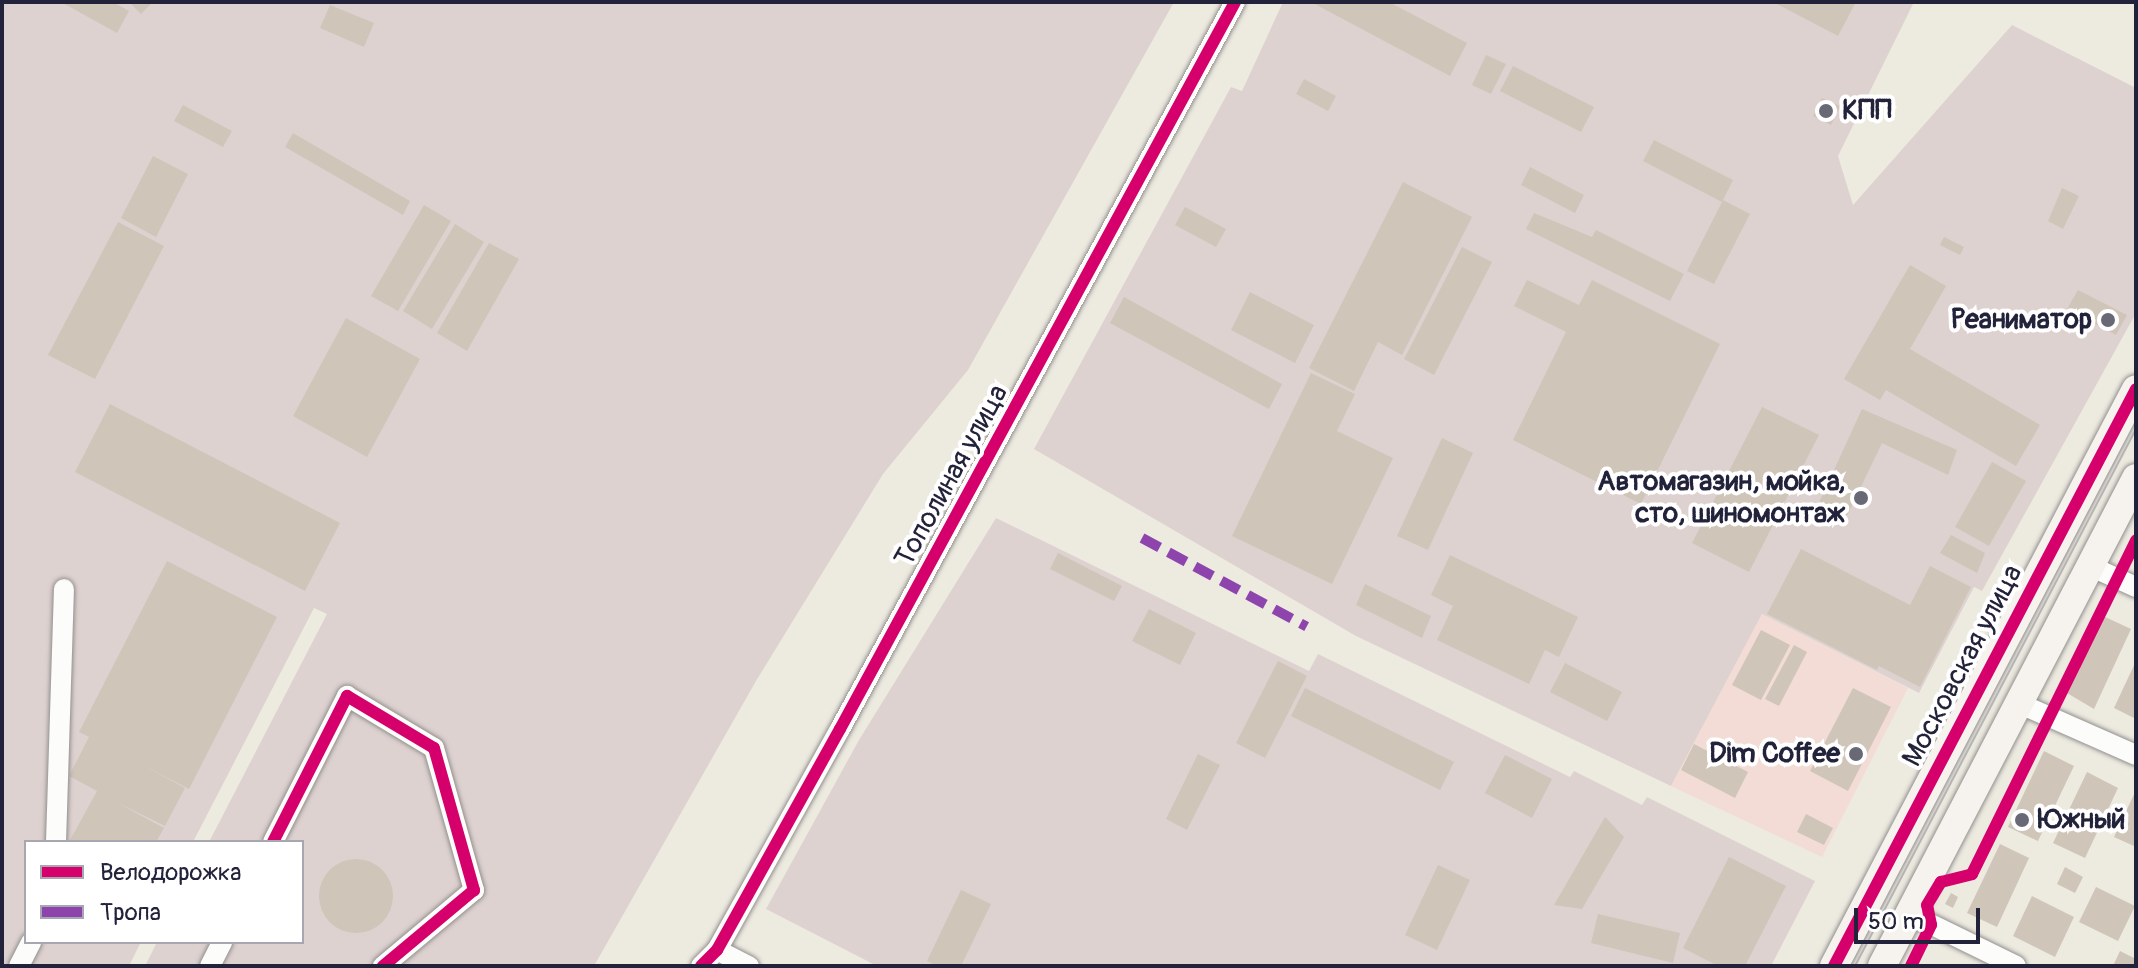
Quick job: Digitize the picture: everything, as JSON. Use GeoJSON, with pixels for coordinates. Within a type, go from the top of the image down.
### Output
{"type":"FeatureCollection","features":[{"type":"Feature","properties":{"kind":"street","name":"Тополиная улица"},"geometry":{"type":"LineString","coordinates":[[701,966],[717,950],[988,461],[1235,2]]}},
{"type":"Feature","properties":{"kind":"street","name":"Московская улица"},"geometry":{"type":"LineString","coordinates":[[1834,966],[2136,389]]}},
{"type":"Feature","properties":{"kind":"street"},"geometry":{"type":"LineString","coordinates":[[1882,966],[2136,478]]}},
{"type":"Feature","properties":{"kind":"street"},"geometry":{"type":"LineString","coordinates":[[2090,566],[2136,587]]}},
{"type":"Feature","properties":{"kind":"street"},"geometry":{"type":"LineString","coordinates":[[56,840],[64,589]]}},
{"type":"Feature","properties":{"kind":"street"},"geometry":{"type":"LineString","coordinates":[[274,840],[347,696],[434,748],[474,890],[383,966]]}},
{"type":"Feature","properties":{"kind":"street"},"geometry":{"type":"LineString","coordinates":[[2018,703],[2136,755]]}},
{"type":"Feature","properties":{"kind":"street"},"geometry":{"type":"LineString","coordinates":[[1908,913],[2016,966]]}},
{"type":"Feature","properties":{"kind":"street"},"geometry":{"type":"LineString","coordinates":[[19,966],[30,944]]}},
{"type":"Feature","properties":{"kind":"street"},"geometry":{"type":"LineString","coordinates":[[210,966],[221,944]]}},
{"type":"Feature","properties":{"kind":"street"},"geometry":{"type":"LineString","coordinates":[[717,950],[749,966]]}},
{"type":"Feature","properties":{"kind":"shaded area"},"geometry":{"type":"Polygon","coordinates":[[[2,2],[1174,2],[968,370],[883,474],[756,681],[594,966],[145,966],[156,944],[304,944],[304,840],[210,840],[327,614],[314,608],[194,840],[24,840],[24,944],[140,944],[129,966],[2,966],[2,2]]]}},
{"type":"Feature","properties":{"kind":"shaded area"},"geometry":{"type":"Polygon","coordinates":[[[1283,2],[1914,2],[1838,156],[1853,205],[2012,25],[2136,88],[2136,313],[1982,591],[1974,587],[1919,693],[1762,614],[1671,786],[1356,636],[1034,449],[1231,87],[1242,91],[1283,2]]]}},
{"type":"Feature","properties":{"kind":"shaded area"},"geometry":{"type":"Polygon","coordinates":[[[996,518],[1309,671],[1318,654],[1570,777],[1574,771],[1642,805],[1647,797],[1815,881],[1771,966],[877,966],[766,909],[859,740],[996,518]]]}},
{"type":"Feature","properties":{"kind":"shaded area"},"geometry":{"type":"Polygon","coordinates":[[[1762,614],[1908,688],[1822,857],[1671,786],[1762,614]]]}},
{"type":"Feature","properties":{"kind":"building"},"geometry":{"type":"Polygon","coordinates":[[[61,2],[113,2],[129,11],[117,33],[61,2]]]}},
{"type":"Feature","properties":{"kind":"building"},"geometry":{"type":"Polygon","coordinates":[[[129,2],[153,2],[141,14],[129,2]]]}},
{"type":"Feature","properties":{"kind":"building"},"geometry":{"type":"Polygon","coordinates":[[[1311,2],[1389,2],[1467,43],[1450,76],[1311,2]]]}},
{"type":"Feature","properties":{"kind":"building"},"geometry":{"type":"Polygon","coordinates":[[[1773,2],[1856,2],[1838,36],[1773,2]]]}},
{"type":"Feature","properties":{"kind":"building"},"geometry":{"type":"Polygon","coordinates":[[[330,5],[374,23],[364,47],[320,28],[330,5]]]}},
{"type":"Feature","properties":{"kind":"building"},"geometry":{"type":"Polygon","coordinates":[[[1486,55],[1506,64],[1491,94],[1472,85],[1486,55]]]}},
{"type":"Feature","properties":{"kind":"building"},"geometry":{"type":"Polygon","coordinates":[[[1513,66],[1594,107],[1581,132],[1500,91],[1513,66]]]}},
{"type":"Feature","properties":{"kind":"building"},"geometry":{"type":"Polygon","coordinates":[[[1304,79],[1336,96],[1328,111],[1296,94],[1304,79]]]}},
{"type":"Feature","properties":{"kind":"building","name":"КПП"},"geometry":{"type":"Polygon","coordinates":[[[1822,98],[1840,106],[1831,125],[1813,116],[1822,98]]]}},
{"type":"Feature","properties":{"kind":"building"},"geometry":{"type":"Polygon","coordinates":[[[183,105],[232,131],[223,147],[174,121],[183,105]]]}},
{"type":"Feature","properties":{"kind":"building"},"geometry":{"type":"Polygon","coordinates":[[[293,133],[410,201],[403,215],[285,147],[293,133]]]}},
{"type":"Feature","properties":{"kind":"building"},"geometry":{"type":"Polygon","coordinates":[[[1654,140],[1733,180],[1722,202],[1643,161],[1654,140]]]}},
{"type":"Feature","properties":{"kind":"building"},"geometry":{"type":"Polygon","coordinates":[[[153,156],[188,174],[156,237],[121,218],[153,156]]]}},
{"type":"Feature","properties":{"kind":"building"},"geometry":{"type":"Polygon","coordinates":[[[1530,167],[1584,195],[1575,213],[1521,185],[1530,167]]]}},
{"type":"Feature","properties":{"kind":"building"},"geometry":{"type":"Polygon","coordinates":[[[1403,182],[1472,217],[1402,355],[1378,342],[1354,391],[1309,368],[1403,182]]]}},
{"type":"Feature","properties":{"kind":"building"},"geometry":{"type":"Polygon","coordinates":[[[2062,188],[2079,196],[2063,229],[2048,221],[2062,188]]]}},
{"type":"Feature","properties":{"kind":"building"},"geometry":{"type":"Polygon","coordinates":[[[1723,200],[1750,214],[1714,284],[1687,271],[1723,200]]]}},
{"type":"Feature","properties":{"kind":"building"},"geometry":{"type":"Polygon","coordinates":[[[424,205],[451,221],[398,311],[371,296],[424,205]]]}},
{"type":"Feature","properties":{"kind":"building"},"geometry":{"type":"Polygon","coordinates":[[[1185,207],[1226,229],[1216,247],[1175,225],[1185,207]]]}},
{"type":"Feature","properties":{"kind":"building"},"geometry":{"type":"Polygon","coordinates":[[[1534,213],[1592,237],[1596,230],[1684,274],[1670,301],[1526,229],[1534,213]]]}},
{"type":"Feature","properties":{"kind":"building"},"geometry":{"type":"Polygon","coordinates":[[[118,222],[164,246],[95,379],[48,355],[118,222]]]}},
{"type":"Feature","properties":{"kind":"building"},"geometry":{"type":"Polygon","coordinates":[[[455,224],[484,242],[432,329],[403,311],[455,224]]]}},
{"type":"Feature","properties":{"kind":"building"},"geometry":{"type":"Polygon","coordinates":[[[1944,237],[1964,247],[1960,255],[1940,245],[1944,237]]]}},
{"type":"Feature","properties":{"kind":"building"},"geometry":{"type":"Polygon","coordinates":[[[489,243],[519,259],[467,351],[437,333],[489,243]]]}},
{"type":"Feature","properties":{"kind":"building"},"geometry":{"type":"Polygon","coordinates":[[[1462,247],[1492,262],[1434,375],[1404,359],[1462,247]]]}},
{"type":"Feature","properties":{"kind":"building"},"geometry":{"type":"Polygon","coordinates":[[[1910,265],[1946,286],[1910,349],[2040,425],[2016,466],[1886,390],[1880,400],[1844,379],[1910,265]]]}},
{"type":"Feature","properties":{"kind":"building"},"geometry":{"type":"Polygon","coordinates":[[[1527,280],[1579,305],[1592,280],[1720,344],[1641,504],[1513,440],[1566,332],[1514,306],[1527,280]]]}},
{"type":"Feature","properties":{"kind":"building"},"geometry":{"type":"Polygon","coordinates":[[[2078,290],[2127,315],[2116,335],[2067,309],[2078,290]]]}},
{"type":"Feature","properties":{"kind":"building"},"geometry":{"type":"Polygon","coordinates":[[[1250,292],[1314,325],[1295,363],[1231,330],[1250,292]]]}},
{"type":"Feature","properties":{"kind":"building"},"geometry":{"type":"Polygon","coordinates":[[[1124,297],[1282,384],[1269,409],[1110,323],[1124,297]]]}},
{"type":"Feature","properties":{"kind":"building"},"geometry":{"type":"Polygon","coordinates":[[[346,318],[420,359],[367,457],[293,416],[346,318]]]}},
{"type":"Feature","properties":{"kind":"building"},"geometry":{"type":"Polygon","coordinates":[[[1311,373],[1355,394],[1337,431],[1393,458],[1332,584],[1232,536],[1311,373]]]}},
{"type":"Feature","properties":{"kind":"building"},"geometry":{"type":"Polygon","coordinates":[[[110,404],[340,523],[305,591],[75,472],[110,404]]]}},
{"type":"Feature","properties":{"kind":"building"},"geometry":{"type":"Polygon","coordinates":[[[1762,407],[1819,435],[1749,572],[1692,543],[1762,407]]]}},
{"type":"Feature","properties":{"kind":"building"},"geometry":{"type":"Polygon","coordinates":[[[1862,409],[1957,450],[1948,475],[1882,443],[1844,522],[1816,509],[1862,409]]]}},
{"type":"Feature","properties":{"kind":"building"},"geometry":{"type":"Polygon","coordinates":[[[1442,438],[1473,453],[1428,550],[1397,536],[1442,438]]]}},
{"type":"Feature","properties":{"kind":"building"},"geometry":{"type":"Polygon","coordinates":[[[1992,462],[2026,481],[1989,546],[1955,527],[1992,462]]]}},
{"type":"Feature","properties":{"kind":"building"},"geometry":{"type":"Polygon","coordinates":[[[1951,535],[1985,553],[1977,573],[1940,553],[1951,535]]]}},
{"type":"Feature","properties":{"kind":"building"},"geometry":{"type":"Polygon","coordinates":[[[1801,549],[1910,605],[1930,566],[1971,587],[1920,687],[1879,666],[1877,670],[1767,614],[1801,549]]]}},
{"type":"Feature","properties":{"kind":"building"},"geometry":{"type":"Polygon","coordinates":[[[1058,553],[1122,586],[1114,601],[1050,569],[1058,553]]]}},
{"type":"Feature","properties":{"kind":"building"},"geometry":{"type":"Polygon","coordinates":[[[1450,555],[1578,617],[1559,657],[1545,650],[1529,684],[1437,640],[1453,606],[1431,595],[1450,555]]]}},
{"type":"Feature","properties":{"kind":"building"},"geometry":{"type":"Polygon","coordinates":[[[167,561],[277,617],[189,789],[139,763],[185,788],[165,826],[116,802],[164,828],[157,840],[70,840],[97,791],[69,776],[89,737],[79,732],[167,561]]]}},
{"type":"Feature","properties":{"kind":"building"},"geometry":{"type":"Polygon","coordinates":[[[1365,584],[1431,616],[1422,638],[1356,605],[1365,584]]]}},
{"type":"Feature","properties":{"kind":"building"},"geometry":{"type":"Polygon","coordinates":[[[1149,609],[1196,633],[1180,665],[1132,641],[1149,609]]]}},
{"type":"Feature","properties":{"kind":"building"},"geometry":{"type":"Polygon","coordinates":[[[2103,616],[2131,629],[2094,709],[2067,693],[2103,616]]]}},
{"type":"Feature","properties":{"kind":"building"},"geometry":{"type":"Polygon","coordinates":[[[1761,630],[1790,645],[1761,700],[1732,685],[1761,630]]]}},
{"type":"Feature","properties":{"kind":"building"},"geometry":{"type":"Polygon","coordinates":[[[1794,645],[1807,652],[1779,706],[1765,699],[1794,645]]]}},
{"type":"Feature","properties":{"kind":"building"},"geometry":{"type":"Polygon","coordinates":[[[1278,661],[1307,676],[1265,758],[1236,743],[1278,661]]]}},
{"type":"Feature","properties":{"kind":"building"},"geometry":{"type":"Polygon","coordinates":[[[2136,661],[2136,719],[2114,708],[2136,661]]]}},
{"type":"Feature","properties":{"kind":"building"},"geometry":{"type":"Polygon","coordinates":[[[1565,663],[1622,692],[1607,721],[1550,692],[1565,663]]]}},
{"type":"Feature","properties":{"kind":"building"},"geometry":{"type":"Polygon","coordinates":[[[1305,688],[1454,762],[1440,790],[1291,716],[1305,688]]]}},
{"type":"Feature","properties":{"kind":"building"},"geometry":{"type":"Polygon","coordinates":[[[1853,688],[1891,707],[1848,791],[1810,771],[1853,688]]]}},
{"type":"Feature","properties":{"kind":"building"},"geometry":{"type":"Polygon","coordinates":[[[1694,744],[1748,772],[1735,798],[1681,770],[1694,744]]]}},
{"type":"Feature","properties":{"kind":"building"},"geometry":{"type":"Polygon","coordinates":[[[2044,751],[2074,766],[2038,841],[2008,827],[2044,751]]]}},
{"type":"Feature","properties":{"kind":"building"},"geometry":{"type":"Polygon","coordinates":[[[1198,754],[1220,765],[1187,830],[1166,819],[1198,754]]]}},
{"type":"Feature","properties":{"kind":"building"},"geometry":{"type":"Polygon","coordinates":[[[1505,755],[1552,779],[1532,818],[1485,793],[1505,755]]]}},
{"type":"Feature","properties":{"kind":"building"},"geometry":{"type":"Polygon","coordinates":[[[2087,772],[2118,788],[2085,858],[2053,843],[2087,772]]]}},
{"type":"Feature","properties":{"kind":"building"},"geometry":{"type":"Polygon","coordinates":[[[2136,790],[2136,841],[2134,846],[2114,837],[2136,790]]]}},
{"type":"Feature","properties":{"kind":"building"},"geometry":{"type":"Polygon","coordinates":[[[1806,814],[1833,828],[1824,845],[1797,832],[1806,814]]]}},
{"type":"Feature","properties":{"kind":"building"},"geometry":{"type":"Polygon","coordinates":[[[1605,817],[1624,837],[1582,909],[1554,905],[1605,817]]]}},
{"type":"Feature","properties":{"kind":"building"},"geometry":{"type":"Polygon","coordinates":[[[2000,844],[2029,858],[1997,927],[1967,913],[2000,844]]]}},
{"type":"Feature","properties":{"kind":"building"},"geometry":{"type":"Polygon","coordinates":[[[1729,857],[1786,886],[1745,966],[1718,966],[1683,948],[1729,857]]]}},
{"type":"Feature","properties":{"kind":"building"},"geometry":{"type":"Polygon","coordinates":[[[356,859],[370,862],[382,870],[390,882],[393,896],[390,910],[382,922],[370,930],[356,933],[342,930],[330,922],[322,910],[319,896],[322,882],[330,870],[342,862],[356,859]]]}},
{"type":"Feature","properties":{"kind":"building"},"geometry":{"type":"Polygon","coordinates":[[[1438,865],[1470,880],[1437,950],[1405,935],[1438,865]]]}},
{"type":"Feature","properties":{"kind":"building"},"geometry":{"type":"Polygon","coordinates":[[[2065,867],[2083,877],[2075,893],[2057,884],[2065,867]]]}},
{"type":"Feature","properties":{"kind":"building"},"geometry":{"type":"Polygon","coordinates":[[[2096,887],[2135,906],[2118,941],[2079,922],[2096,887]]]}},
{"type":"Feature","properties":{"kind":"building"},"geometry":{"type":"Polygon","coordinates":[[[961,890],[991,904],[961,966],[937,966],[927,961],[961,890]]]}},
{"type":"Feature","properties":{"kind":"building"},"geometry":{"type":"Polygon","coordinates":[[[1951,893],[1958,897],[1953,908],[1945,904],[1951,893]]]}},
{"type":"Feature","properties":{"kind":"building"},"geometry":{"type":"Polygon","coordinates":[[[2032,896],[2074,917],[2055,957],[2013,936],[2032,896]]]}},
{"type":"Feature","properties":{"kind":"building"},"geometry":{"type":"Polygon","coordinates":[[[1598,914],[1680,933],[1673,963],[1591,943],[1598,914]]]}},
{"type":"Feature","properties":{"kind":"building"},"geometry":{"type":"Polygon","coordinates":[[[2120,951],[2136,959],[2136,966],[2113,966],[2120,951]]]}},
{"type":"Feature","properties":{"kind":"tram line"},"geometry":{"type":"LineString","coordinates":[[1855,966],[2136,429]]}},
{"type":"Feature","properties":{"kind":"marked path"},"geometry":{"type":"LineString","coordinates":[[1142,538],[1307,627]]}},
{"type":"Feature","properties":{"kind":"cycle path"},"geometry":{"type":"LineString","coordinates":[[701,966],[717,950],[840,729],[1235,2]]}},
{"type":"Feature","properties":{"kind":"cycle path"},"geometry":{"type":"LineString","coordinates":[[1834,966],[2136,389]]}},
{"type":"Feature","properties":{"kind":"cycle path"},"geometry":{"type":"LineString","coordinates":[[1911,966],[1931,925],[1927,905],[1941,882],[1972,874],[2136,540]]}},
{"type":"Feature","properties":{"kind":"cycle path"},"geometry":{"type":"LineString","coordinates":[[274,840],[347,696],[434,748],[474,890],[383,966]]}},
{"type":"Feature","properties":{"kind":"place","name":"КПП"},"geometry":{"type":"Point","coordinates":[1826,111]}},
{"type":"Feature","properties":{"kind":"place","name":"Реаниматор"},"geometry":{"type":"Point","coordinates":[2108,320]}},
{"type":"Feature","properties":{"kind":"place","name":"Автомагазин, мойка, сто, шиномонтаж"},"geometry":{"type":"Point","coordinates":[1861,498]}},
{"type":"Feature","properties":{"kind":"place","name":"Dim Coffee"},"geometry":{"type":"Point","coordinates":[1856,754]}},
{"type":"Feature","properties":{"kind":"place","name":"Южный"},"geometry":{"type":"Point","coordinates":[2022,820]}}]}
